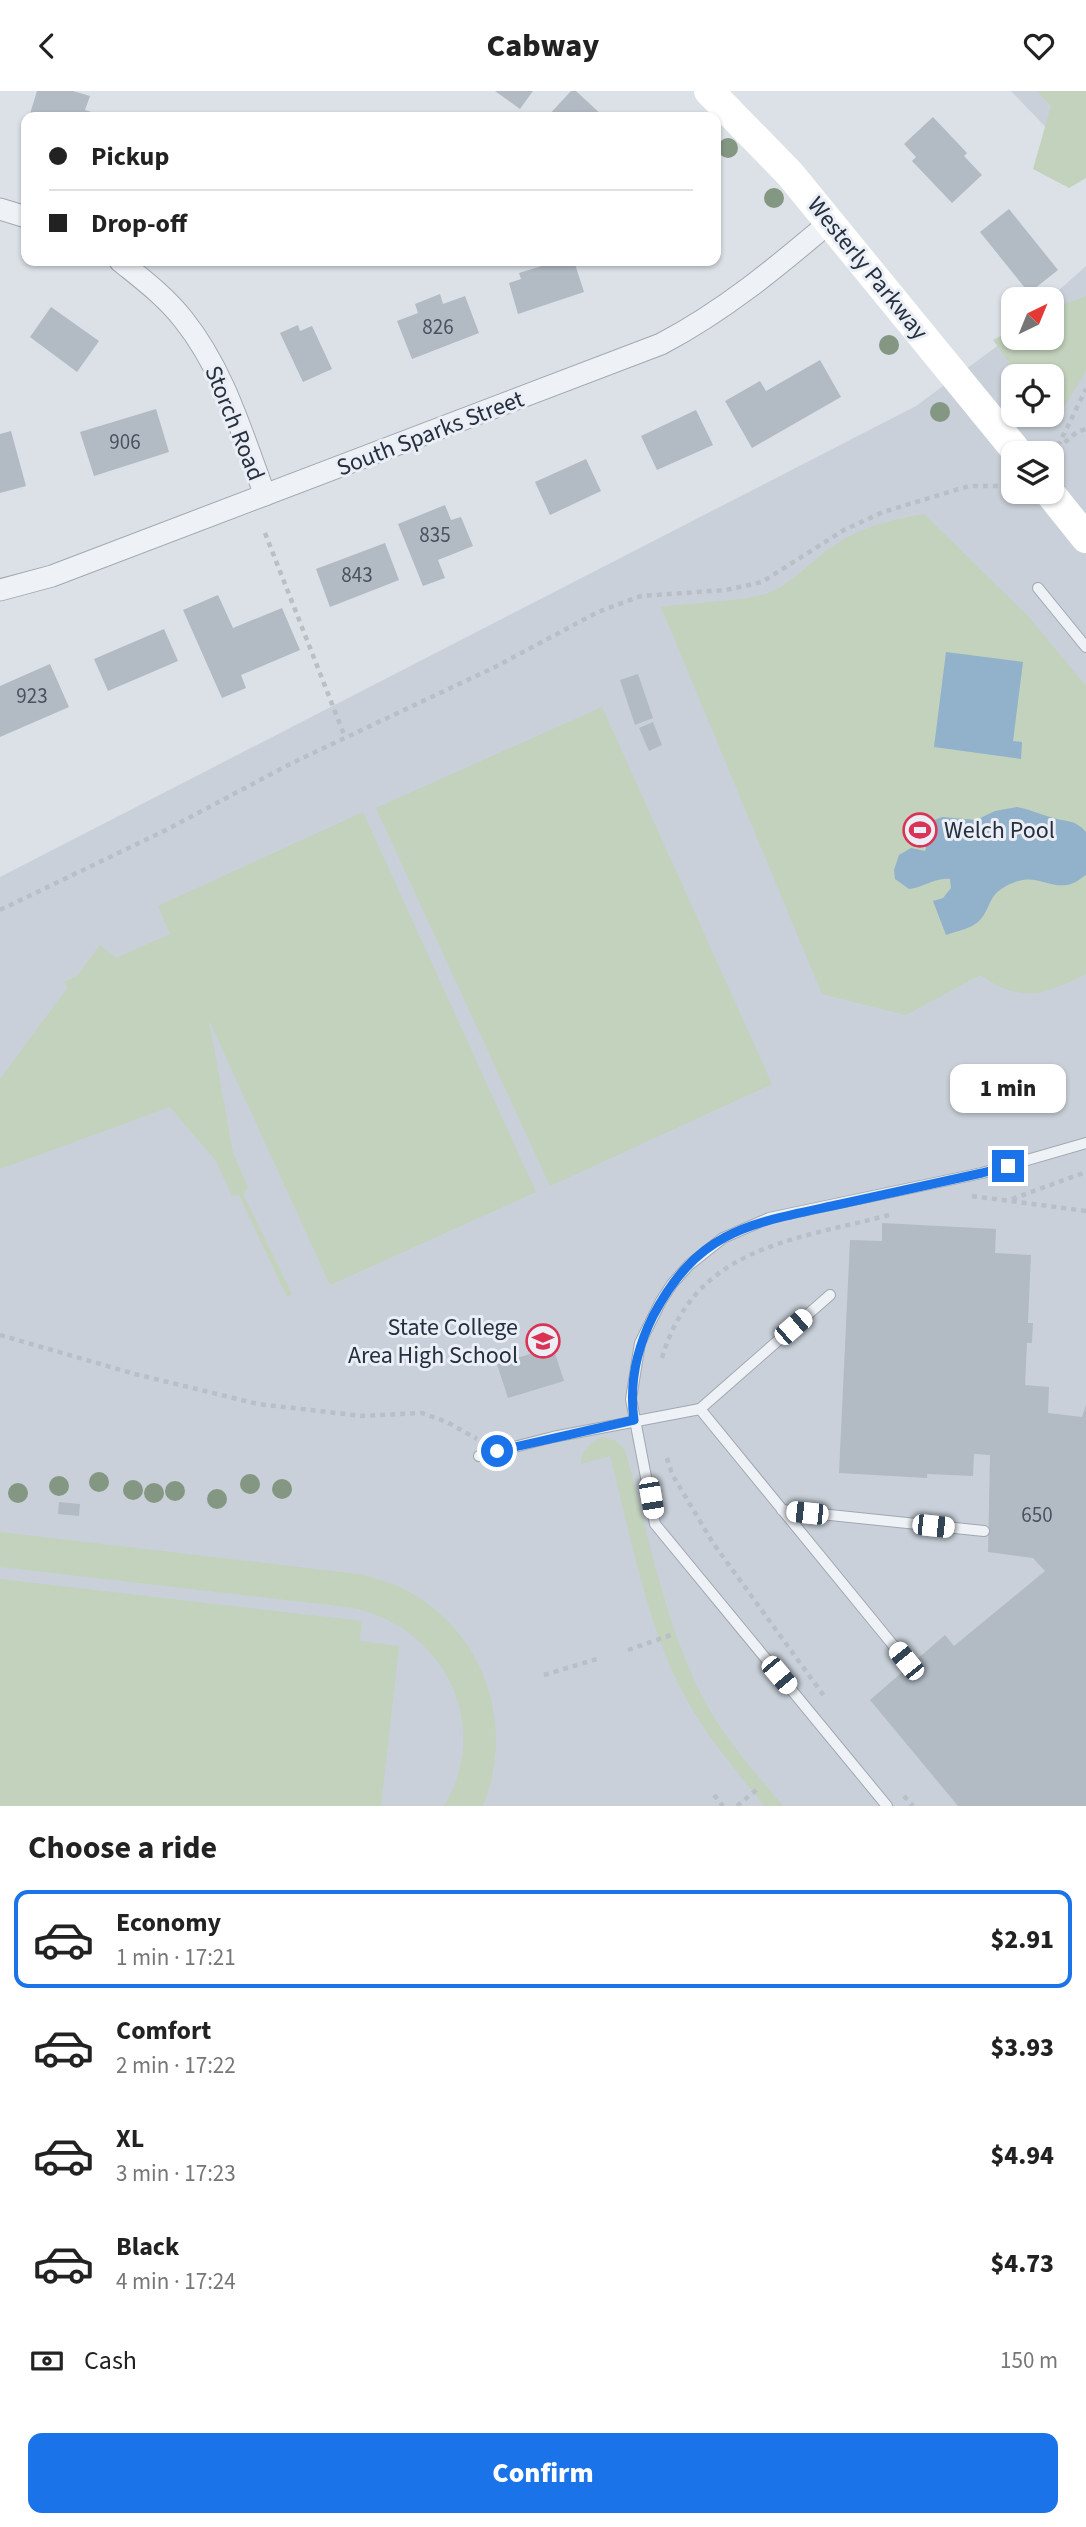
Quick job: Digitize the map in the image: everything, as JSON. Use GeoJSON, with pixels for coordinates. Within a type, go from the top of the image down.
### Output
{"type":"FeatureCollection","features":[{"type":"Feature","properties":{"kind":"main road","name":"Westerly Parkway"},"geometry":{"type":"LineString","coordinates":[[709,91],[769,150],[831,221],[1008,441]]}},
{"type":"Feature","properties":{"kind":"main road"},"geometry":{"type":"LineString","coordinates":[[1059,504],[1086,538]]}},
{"type":"Feature","properties":{"kind":"street"},"geometry":{"type":"LineString","coordinates":[[0,209],[21,215]]}},
{"type":"Feature","properties":{"kind":"street","name":"South Sparks Street"},"geometry":{"type":"LineString","coordinates":[[0,590],[52,576],[661,344],[698,325],[831,221]]}},
{"type":"Feature","properties":{"kind":"street","name":"Storch Road"},"geometry":{"type":"LineString","coordinates":[[126,266],[162,295],[184,320],[211,360],[225,389],[265,495]]}},
{"type":"Feature","properties":{"kind":"lane"},"geometry":{"type":"LineString","coordinates":[[1038,588],[1086,647]]}},
{"type":"Feature","properties":{"kind":"lane"},"geometry":{"type":"LineString","coordinates":[[887,1806],[655,1524],[631,1399],[640,1343],[672,1284],[702,1252],[723,1238],[769,1218],[982,1173],[1086,1143]]}},
{"type":"Feature","properties":{"kind":"lane"},"geometry":{"type":"LineString","coordinates":[[479,1456],[634,1420],[699,1409],[831,1295]]}},
{"type":"Feature","properties":{"kind":"lane"},"geometry":{"type":"LineString","coordinates":[[699,1409],[906,1661]]}},
{"type":"Feature","properties":{"kind":"lane"},"geometry":{"type":"LineString","coordinates":[[782,1510],[984,1531]]}},
{"type":"Feature","properties":{"kind":"path"},"geometry":{"type":"LineString","coordinates":[[1060,441],[1086,389]]}},
{"type":"Feature","properties":{"kind":"path"},"geometry":{"type":"LineString","coordinates":[[1064,443],[1077,432],[1086,429]]}},
{"type":"Feature","properties":{"kind":"path"},"geometry":{"type":"LineString","coordinates":[[0,910],[609,608],[641,596],[726,590],[762,582],[844,530],[883,512],[969,485],[1001,486]]}},
{"type":"Feature","properties":{"kind":"path"},"geometry":{"type":"LineString","coordinates":[[265,533],[345,738]]}},
{"type":"Feature","properties":{"kind":"path"},"geometry":{"type":"LineString","coordinates":[[1008,1201],[1086,1172]]}},
{"type":"Feature","properties":{"kind":"path"},"geometry":{"type":"LineString","coordinates":[[964,1195],[1086,1211]]}},
{"type":"Feature","properties":{"kind":"path"},"geometry":{"type":"LineString","coordinates":[[662,1358],[667,1341],[694,1298],[721,1271],[740,1258],[788,1239],[901,1212]]}},
{"type":"Feature","properties":{"kind":"path"},"geometry":{"type":"LineString","coordinates":[[0,1335],[135,1374],[258,1405],[362,1416],[422,1413],[447,1422],[497,1451]]}},
{"type":"Feature","properties":{"kind":"path"},"geometry":{"type":"LineString","coordinates":[[667,1458],[672,1474],[713,1543],[826,1698]]}},
{"type":"Feature","properties":{"kind":"path"},"geometry":{"type":"LineString","coordinates":[[628,1650],[671,1635]]}},
{"type":"Feature","properties":{"kind":"path"},"geometry":{"type":"LineString","coordinates":[[544,1675],[597,1659]]}},
{"type":"Feature","properties":{"kind":"path"},"geometry":{"type":"LineString","coordinates":[[737,1806],[760,1787]]}},
{"type":"Feature","properties":{"kind":"path"},"geometry":{"type":"LineString","coordinates":[[714,1795],[723,1806]]}},
{"type":"Feature","properties":{"kind":"path"},"geometry":{"type":"LineString","coordinates":[[904,1795],[913,1806]]}},
{"type":"Feature","properties":{"kind":"shaded area"},"geometry":{"type":"Polygon","coordinates":[[[1011,91],[1086,91],[1061,143],[1011,91]]]}},
{"type":"Feature","properties":{"kind":"shaded area","name":"State College Area High School"},"geometry":{"type":"Polygon","coordinates":[[[1086,266],[1086,1806],[0,1806],[0,877],[916,406],[1000,344],[1001,350],[1064,350],[1062,287],[1086,266]]]}},
{"type":"Feature","properties":{"kind":"green space"},"geometry":{"type":"Polygon","coordinates":[[[1037,91],[1086,91],[1086,178],[1069,188],[1033,169],[1051,106],[1037,91]]]}},
{"type":"Feature","properties":{"kind":"green space"},"geometry":{"type":"Polygon","coordinates":[[[1086,296],[1086,371],[1064,407],[1064,364],[1010,364],[993,340],[1001,336],[1001,350],[1064,350],[1064,304],[1086,296]]]}},
{"type":"Feature","properties":{"kind":"green space","name":"Welch Pool"},"geometry":{"type":"Polygon","coordinates":[[[924,514],[1028,616],[1086,686],[1086,974],[1057,987],[1033,993],[1009,990],[980,975],[906,1015],[822,994],[661,607],[762,595],[787,583],[829,549],[863,530],[924,514]]]}},
{"type":"Feature","properties":{"kind":"green space"},"geometry":{"type":"Polygon","coordinates":[[[602,707],[772,1084],[550,1186],[376,808],[602,707]]]}},
{"type":"Feature","properties":{"kind":"green space"},"geometry":{"type":"Polygon","coordinates":[[[363,812],[536,1192],[330,1285],[209,1020],[233,1153],[248,1187],[243,1194],[292,1294],[287,1297],[239,1195],[232,1196],[216,1161],[170,1107],[0,1169],[0,1079],[68,987],[64,982],[77,976],[100,945],[116,958],[170,934],[158,906],[363,812]]]}},
{"type":"Feature","properties":{"kind":"green space"},"geometry":{"type":"Polygon","coordinates":[[[603,1437],[616,1441],[625,1450],[666,1605],[701,1694],[728,1738],[783,1806],[764,1806],[705,1729],[674,1674],[651,1613],[610,1456],[581,1464],[587,1447],[603,1437]]]}},
{"type":"Feature","properties":{"kind":"green space"},"geometry":{"type":"Polygon","coordinates":[[[0,1532],[358,1574],[404,1589],[432,1607],[455,1629],[473,1654],[486,1682],[494,1712],[496,1743],[492,1775],[483,1806],[444,1806],[458,1774],[463,1742],[460,1710],[450,1681],[432,1655],[409,1633],[381,1617],[348,1607],[0,1567],[0,1532]]]}},
{"type":"Feature","properties":{"kind":"green space"},"geometry":{"type":"Polygon","coordinates":[[[0,1579],[362,1621],[360,1641],[399,1646],[381,1806],[0,1806],[0,1579]]]}},
{"type":"Feature","properties":{"kind":"water"},"geometry":{"type":"Polygon","coordinates":[[[946,652],[1023,662],[1013,741],[1022,742],[1021,759],[934,747],[946,652]]]}},
{"type":"Feature","properties":{"kind":"water"},"geometry":{"type":"Polygon","coordinates":[[[1017,807],[1070,821],[1082,828],[1086,832],[1086,875],[1067,885],[1033,880],[1017,881],[994,896],[978,922],[946,935],[933,901],[943,898],[951,888],[950,879],[909,889],[895,879],[894,870],[899,855],[911,848],[925,851],[922,833],[927,823],[942,817],[976,820],[995,811],[1017,807]]]}},
{"type":"Feature","properties":{"kind":"building"},"geometry":{"type":"Polygon","coordinates":[[[37,91],[73,91],[90,96],[85,110],[91,112],[31,112],[37,91]]]}},
{"type":"Feature","properties":{"kind":"building"},"geometry":{"type":"Polygon","coordinates":[[[495,91],[533,91],[520,109],[495,91]]]}},
{"type":"Feature","properties":{"kind":"building"},"geometry":{"type":"Polygon","coordinates":[[[571,91],[576,91],[599,112],[552,112],[571,91]]]}},
{"type":"Feature","properties":{"kind":"building"},"geometry":{"type":"Polygon","coordinates":[[[933,117],[967,153],[964,156],[982,175],[952,203],[912,161],[916,157],[904,144],[933,117]]]}},
{"type":"Feature","properties":{"kind":"building"},"geometry":{"type":"Polygon","coordinates":[[[1009,209],[1058,270],[1037,287],[1024,287],[980,232],[1009,209]]]}},
{"type":"Feature","properties":{"kind":"building"},"geometry":{"type":"Polygon","coordinates":[[[542,266],[576,266],[584,292],[518,314],[509,283],[521,279],[519,273],[542,266]]]}},
{"type":"Feature","properties":{"kind":"building"},"geometry":{"type":"Polygon","coordinates":[[[440,294],[443,304],[465,296],[479,333],[412,359],[397,321],[418,313],[415,304],[440,294]]]}},
{"type":"Feature","properties":{"kind":"building"},"geometry":{"type":"Polygon","coordinates":[[[51,307],[99,341],[77,372],[30,337],[51,307]]]}},
{"type":"Feature","properties":{"kind":"building"},"geometry":{"type":"Polygon","coordinates":[[[298,325],[300,331],[312,326],[332,369],[303,382],[280,333],[298,325]]]}},
{"type":"Feature","properties":{"kind":"building"},"geometry":{"type":"Polygon","coordinates":[[[820,360],[841,397],[752,448],[725,401],[760,381],[766,391],[820,360]]]}},
{"type":"Feature","properties":{"kind":"building"},"geometry":{"type":"Polygon","coordinates":[[[156,409],[169,452],[94,476],[80,432],[156,409]]]}},
{"type":"Feature","properties":{"kind":"building"},"geometry":{"type":"Polygon","coordinates":[[[696,410],[713,445],[657,470],[641,436],[696,410]]]}},
{"type":"Feature","properties":{"kind":"building"},"geometry":{"type":"Polygon","coordinates":[[[11,431],[26,486],[0,493],[0,434],[11,431]]]}},
{"type":"Feature","properties":{"kind":"building"},"geometry":{"type":"Polygon","coordinates":[[[586,459],[601,491],[550,515],[535,482],[586,459]]]}},
{"type":"Feature","properties":{"kind":"building"},"geometry":{"type":"Polygon","coordinates":[[[445,505],[451,520],[461,517],[473,546],[438,560],[445,578],[423,586],[398,524],[445,505]]]}},
{"type":"Feature","properties":{"kind":"building"},"geometry":{"type":"Polygon","coordinates":[[[385,543],[399,580],[330,607],[316,569],[385,543]]]}},
{"type":"Feature","properties":{"kind":"building"},"geometry":{"type":"Polygon","coordinates":[[[218,595],[233,628],[282,608],[300,650],[241,675],[246,688],[222,698],[183,610],[218,595]]]}},
{"type":"Feature","properties":{"kind":"building"},"geometry":{"type":"Polygon","coordinates":[[[164,629],[178,661],[108,691],[94,659],[164,629]]]}},
{"type":"Feature","properties":{"kind":"building"},"geometry":{"type":"Polygon","coordinates":[[[50,664],[69,707],[0,737],[0,686],[50,664]]]}},
{"type":"Feature","properties":{"kind":"building"},"geometry":{"type":"Polygon","coordinates":[[[638,674],[653,718],[635,725],[620,680],[638,674]]]}},
{"type":"Feature","properties":{"kind":"building"},"geometry":{"type":"Polygon","coordinates":[[[653,722],[662,745],[649,751],[639,728],[653,722]]]}},
{"type":"Feature","properties":{"kind":"building"},"geometry":{"type":"Polygon","coordinates":[[[882,1223],[996,1229],[995,1253],[1031,1255],[1028,1323],[1033,1323],[1032,1343],[1027,1343],[1025,1385],[1049,1387],[1048,1413],[1082,1417],[1086,1405],[1086,1806],[958,1806],[870,1700],[945,1635],[954,1646],[1045,1571],[1033,1558],[988,1552],[990,1455],[974,1454],[973,1476],[927,1474],[927,1478],[839,1473],[850,1240],[882,1241],[882,1223]]]}},
{"type":"Feature","properties":{"kind":"building"},"geometry":{"type":"Polygon","coordinates":[[[553,1347],[564,1381],[508,1398],[497,1364],[553,1347]]]}},
{"type":"Feature","properties":{"kind":"building"},"geometry":{"type":"Polygon","coordinates":[[[59,1502],[80,1504],[79,1516],[58,1514],[59,1502]]]}},
{"type":"Feature","properties":{"kind":"place","name":"Welch Pool"},"geometry":{"type":"Point","coordinates":[920,830]}},
{"type":"Feature","properties":{"kind":"place","name":"State College Area High School"},"geometry":{"type":"Point","coordinates":[543,1341]}},
{"type":"Feature","properties":{"kind":"route"},"geometry":{"type":"LineString","coordinates":[[497,1451],[634,1420],[631,1399],[640,1343],[672,1284],[702,1252],[723,1238],[769,1218],[1008,1166]]}}]}
